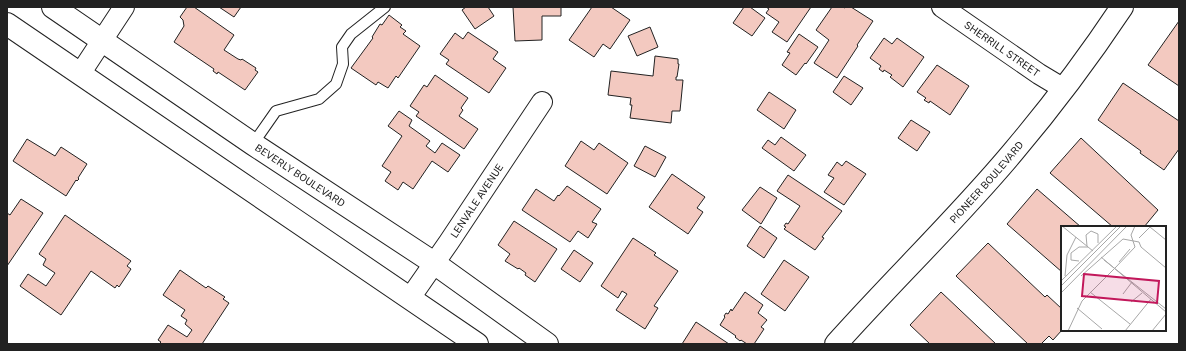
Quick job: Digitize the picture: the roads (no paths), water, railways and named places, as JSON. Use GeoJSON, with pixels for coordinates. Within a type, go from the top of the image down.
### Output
{"type":"FeatureCollection","features":[{"type":"Feature","properties":{"kind":"main road","name":"BEVERLY BOULEVARD"},"geometry":{"type":"LineString","coordinates":[[53,7],[253,144],[434,263],[548,344]]}},
{"type":"Feature","properties":{"kind":"main road","name":"PIONEER BOULEVARD"},"geometry":{"type":"LineString","coordinates":[[836,344],[920,255],[1012,153],[1064,89],[1122,7]]}},
{"type":"Feature","properties":{"kind":"main road"},"geometry":{"type":"LineString","coordinates":[[7,24],[478,344]]}},
{"type":"Feature","properties":{"kind":"street"},"geometry":{"type":"LineString","coordinates":[[80,74],[124,7]]}},
{"type":"Feature","properties":{"kind":"street","name":"SHERRILL STREET"},"geometry":{"type":"LineString","coordinates":[[942,7],[1039,74],[1064,89]]}},
{"type":"Feature","properties":{"kind":"street","name":"LENVALE AVENUE"},"geometry":{"type":"LineString","coordinates":[[410,298],[542,102]]}},
{"type":"Feature","properties":{"kind":"lane"},"geometry":{"type":"LineString","coordinates":[[253,144],[276,111],[319,99],[336,84],[343,64],[342,47],[351,34],[385,7]]}}]}
